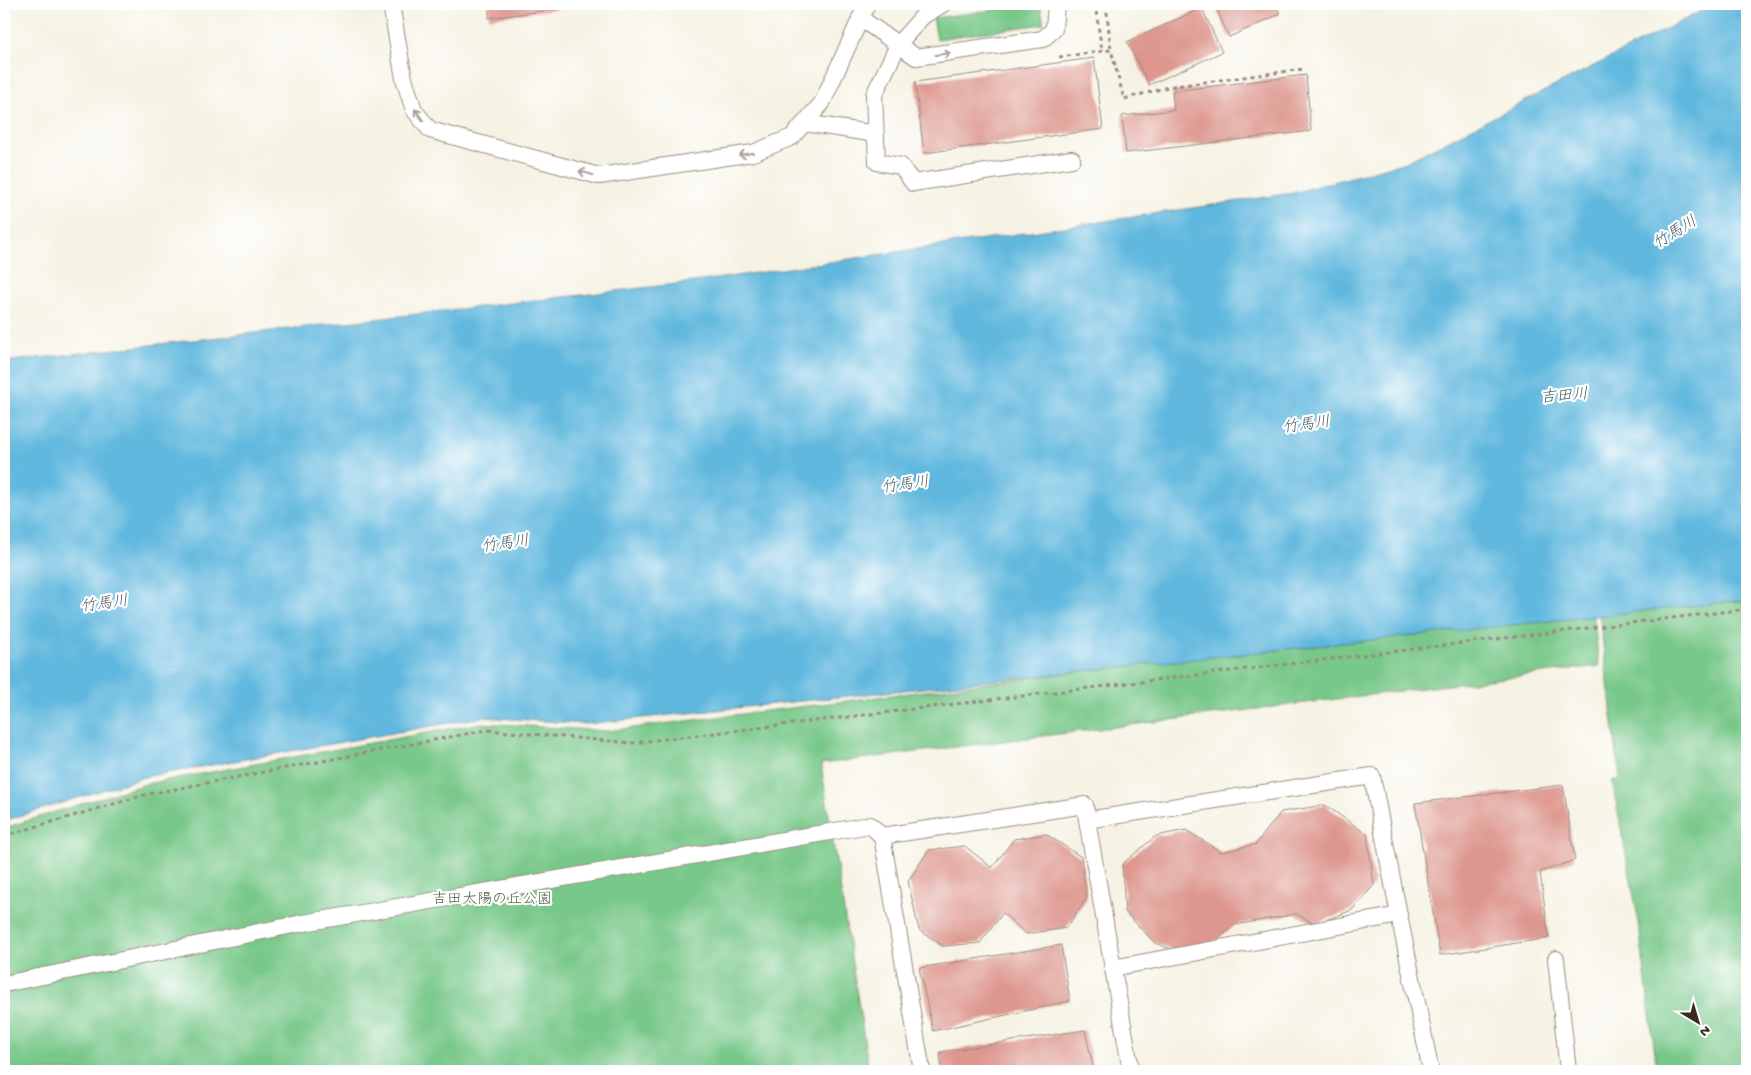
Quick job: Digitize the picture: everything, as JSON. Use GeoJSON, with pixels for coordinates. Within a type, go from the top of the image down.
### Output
{"type":"FeatureCollection","features":[{"type":"Feature","properties":{"kind":"lane"},"geometry":{"type":"LineString","coordinates":[[391,4],[404,79],[414,110],[430,130],[599,176],[753,153],[792,137],[822,104],[864,11],[916,57],[1044,39],[1054,29],[1057,6]]}},
{"type":"Feature","properties":{"kind":"lane"},"geometry":{"type":"LineString","coordinates":[[943,4],[923,16],[899,43],[874,95],[877,162],[900,166],[913,183],[1072,159]]}},
{"type":"Feature","properties":{"kind":"lane"},"geometry":{"type":"LineString","coordinates":[[805,123],[876,134]]}},
{"type":"Feature","properties":{"kind":"lane"},"geometry":{"type":"LineString","coordinates":[[1087,820],[1372,776],[1431,1071]]}},
{"type":"Feature","properties":{"kind":"lane"},"geometry":{"type":"LineString","coordinates":[[882,836],[1085,805],[1131,1071]]}},
{"type":"Feature","properties":{"kind":"lane"},"geometry":{"type":"LineString","coordinates":[[4,984],[298,924],[870,825],[882,836],[922,1071]]}},
{"type":"Feature","properties":{"kind":"lane"},"geometry":{"type":"LineString","coordinates":[[1112,968],[1399,915]]}},
{"type":"Feature","properties":{"kind":"lane"},"geometry":{"type":"LineString","coordinates":[[1556,959],[1568,1071]]}},
{"type":"Feature","properties":{"kind":"path"},"geometry":{"type":"LineString","coordinates":[[1095,4],[1102,51]]}},
{"type":"Feature","properties":{"kind":"path"},"geometry":{"type":"LineString","coordinates":[[1106,4],[1111,50],[1124,99],[1168,87],[1304,69]]}},
{"type":"Feature","properties":{"kind":"path"},"geometry":{"type":"LineString","coordinates":[[1055,58],[1111,50]]}},
{"type":"Feature","properties":{"kind":"path"},"geometry":{"type":"LineString","coordinates":[[4,836],[148,794],[487,730],[631,743],[1747,609]]}},
{"type":"Feature","properties":{"kind":"green space"},"geometry":{"type":"Polygon","coordinates":[[[1040,4],[1044,24],[937,39],[933,18],[1040,4]]]}},
{"type":"Feature","properties":{"kind":"green space"},"geometry":{"type":"Polygon","coordinates":[[[1747,601],[1747,1071],[1657,1071],[1638,918],[1612,781],[1620,779],[1598,605],[1747,601]]]}},
{"type":"Feature","properties":{"kind":"green space","name":"吉田太陽の丘公園"},"geometry":{"type":"Polygon","coordinates":[[[1593,607],[1599,666],[821,764],[869,1071],[4,1071],[4,828],[145,784],[481,723],[607,731],[1593,607]]]}},
{"type":"Feature","properties":{"kind":"water"},"geometry":{"type":"Polygon","coordinates":[[[1715,4],[1747,4],[1747,600],[586,724],[483,717],[144,777],[4,821],[4,362],[702,281],[1293,193],[1406,162],[1715,4]]]}},
{"type":"Feature","properties":{"kind":"building"},"geometry":{"type":"Polygon","coordinates":[[[489,4],[588,4],[588,5],[489,18],[489,4]]]}},
{"type":"Feature","properties":{"kind":"building"},"geometry":{"type":"Polygon","coordinates":[[[1214,4],[1276,4],[1280,14],[1229,37],[1214,4]]]}},
{"type":"Feature","properties":{"kind":"building"},"geometry":{"type":"Polygon","coordinates":[[[1202,8],[1222,52],[1149,85],[1127,42],[1202,8]]]}},
{"type":"Feature","properties":{"kind":"building"},"geometry":{"type":"Polygon","coordinates":[[[1094,58],[1103,129],[924,153],[915,82],[1094,58]]]}},
{"type":"Feature","properties":{"kind":"building"},"geometry":{"type":"Polygon","coordinates":[[[1306,75],[1311,131],[1126,153],[1122,116],[1174,110],[1172,91],[1306,75]]]}},
{"type":"Feature","properties":{"kind":"building"},"geometry":{"type":"Polygon","coordinates":[[[1563,785],[1575,860],[1540,872],[1549,938],[1440,955],[1415,803],[1563,785]]]}},
{"type":"Feature","properties":{"kind":"building"},"geometry":{"type":"Polygon","coordinates":[[[1325,805],[1367,834],[1374,885],[1352,910],[1315,924],[1296,914],[1235,925],[1213,943],[1173,950],[1155,943],[1125,912],[1122,864],[1156,836],[1186,830],[1221,852],[1256,844],[1281,812],[1325,805]]]}},
{"type":"Feature","properties":{"kind":"building"},"geometry":{"type":"Polygon","coordinates":[[[1046,834],[1081,857],[1087,898],[1066,928],[1026,934],[1003,913],[980,943],[943,946],[919,930],[908,881],[929,850],[965,846],[992,868],[1014,839],[1046,834]]]}},
{"type":"Feature","properties":{"kind":"building"},"geometry":{"type":"Polygon","coordinates":[[[1061,945],[1070,1001],[933,1031],[919,968],[1061,945]]]}},
{"type":"Feature","properties":{"kind":"building"},"geometry":{"type":"Polygon","coordinates":[[[1085,1030],[1094,1071],[942,1071],[940,1052],[1085,1030]]]}},
{"type":"Feature","properties":{"kind":"water label","name":"竹馬川"},"geometry":{"type":"Point","coordinates":[1674,231]}},
{"type":"Feature","properties":{"kind":"water label","name":"吉田川"},"geometry":{"type":"Point","coordinates":[1564,394]}},
{"type":"Feature","properties":{"kind":"water label","name":"竹馬川"},"geometry":{"type":"Point","coordinates":[1306,423]}},
{"type":"Feature","properties":{"kind":"water label","name":"竹馬川"},"geometry":{"type":"Point","coordinates":[905,483]}},
{"type":"Feature","properties":{"kind":"water label","name":"竹馬川"},"geometry":{"type":"Point","coordinates":[505,542]}},
{"type":"Feature","properties":{"kind":"water label","name":"竹馬川"},"geometry":{"type":"Point","coordinates":[104,602]}}]}
